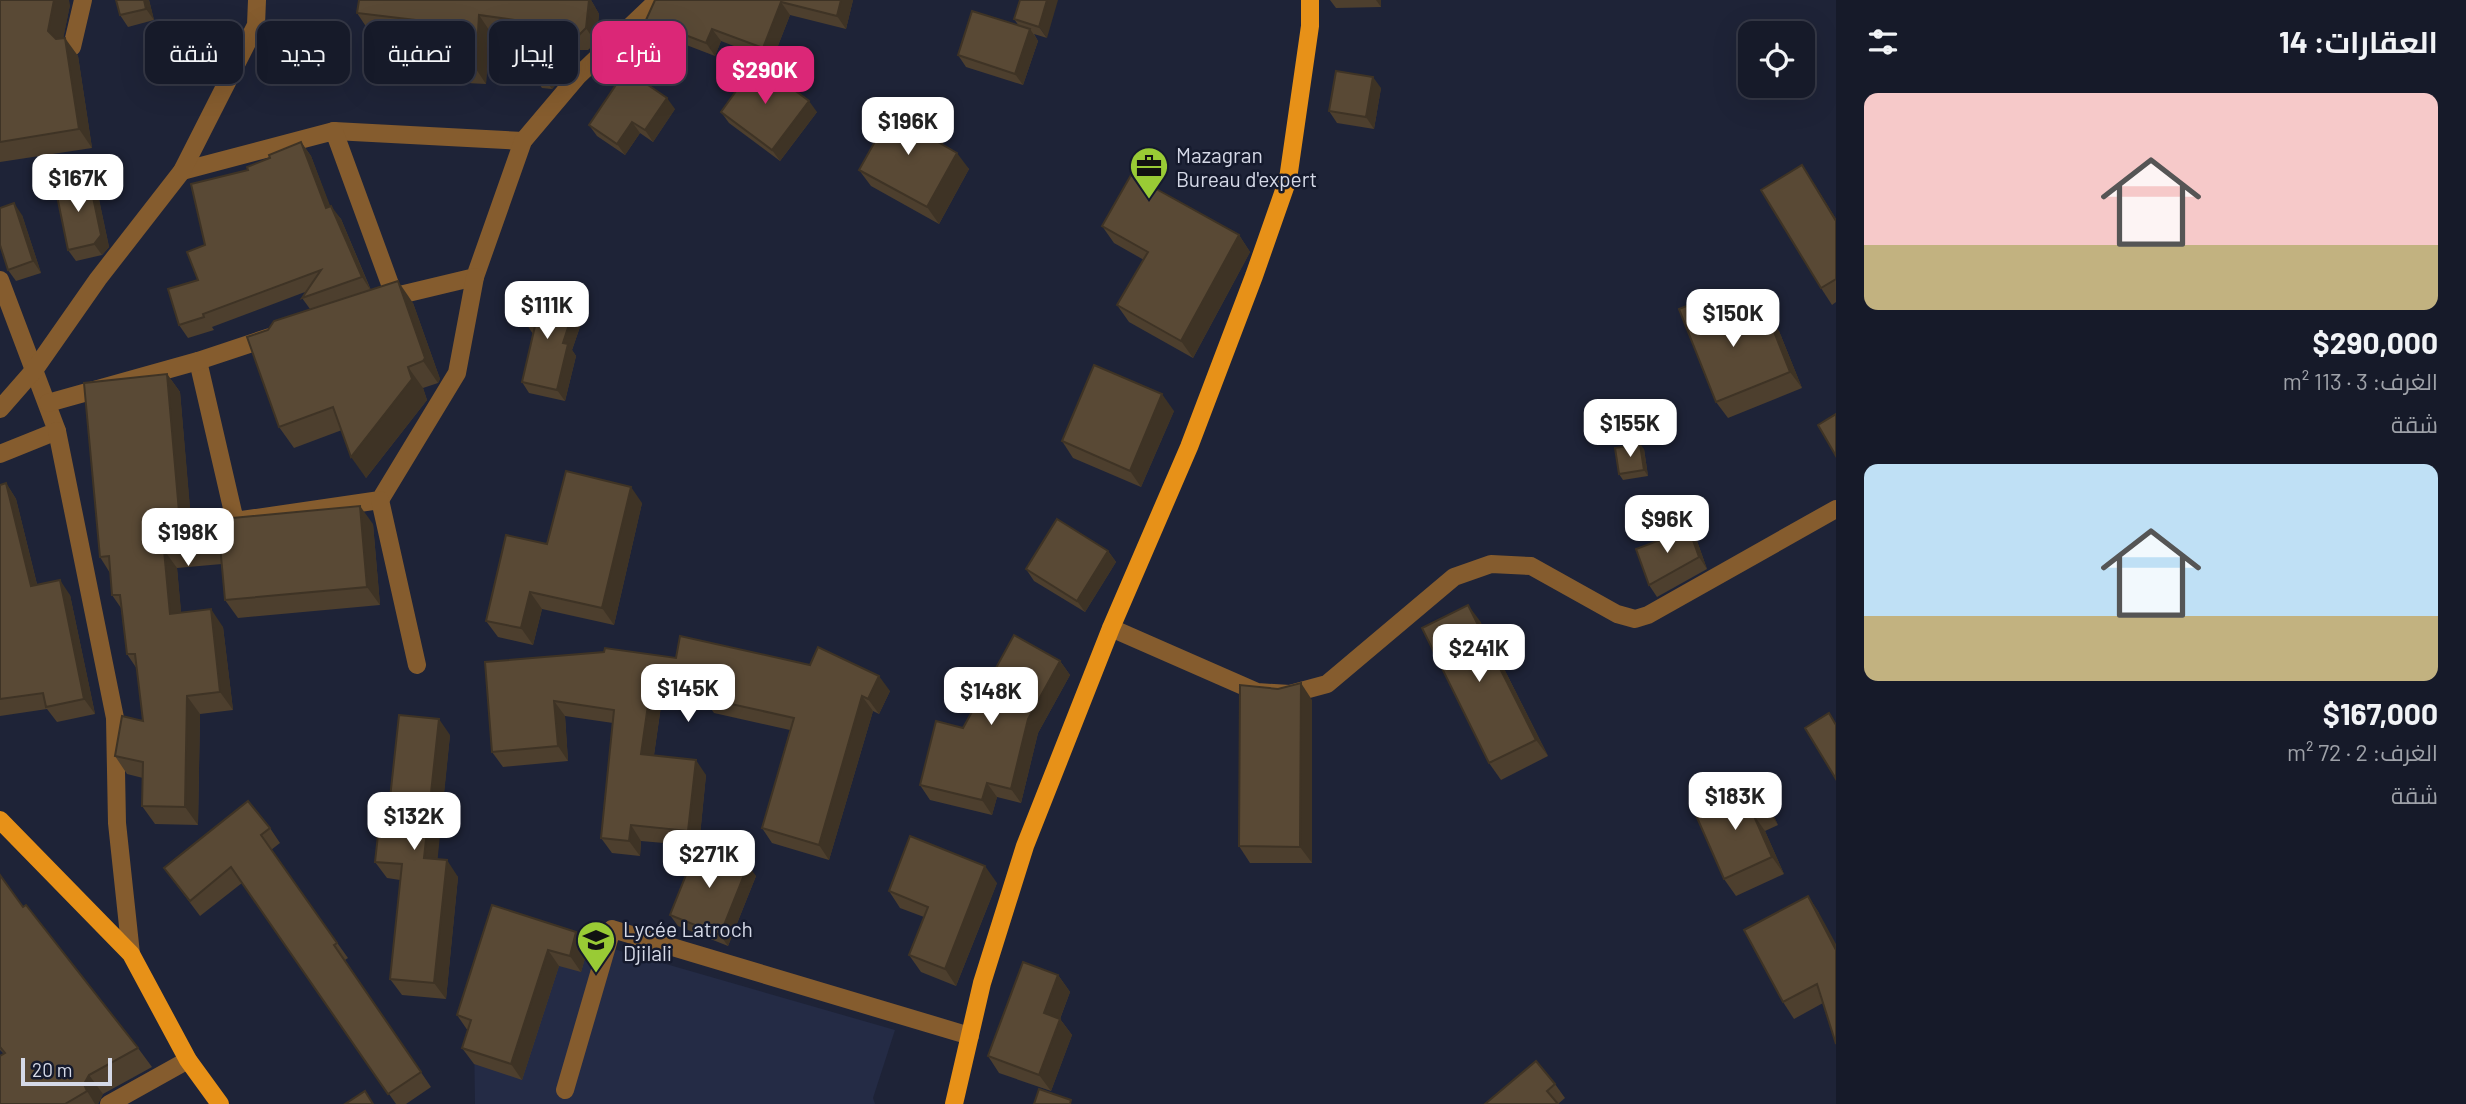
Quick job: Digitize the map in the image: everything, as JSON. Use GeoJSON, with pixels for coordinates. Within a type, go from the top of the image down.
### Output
{"type":"FeatureCollection","features":[{"type":"Feature","properties":{"kind":"main road"},"geometry":{"type":"LineString","coordinates":[[954,1104],[982,983],[1025,846],[1111,628],[1189,447],[1288,179],[1310,26],[1310,0]]}},
{"type":"Feature","properties":{"kind":"main road"},"geometry":{"type":"LineString","coordinates":[[0,820],[131,954],[188,1060],[220,1104]]}},
{"type":"Feature","properties":{"kind":"street"},"geometry":{"type":"LineString","coordinates":[[72,47],[83,0]]}},
{"type":"Feature","properties":{"kind":"street"},"geometry":{"type":"LineString","coordinates":[[0,409],[34,369],[98,279],[183,171],[256,25],[257,0]]}},
{"type":"Feature","properties":{"kind":"street"},"geometry":{"type":"LineString","coordinates":[[417,665],[380,500],[457,373],[475,277],[523,141],[578,76],[657,0]]}},
{"type":"Feature","properties":{"kind":"street"},"geometry":{"type":"LineString","coordinates":[[183,171],[334,131],[523,141]]}},
{"type":"Feature","properties":{"kind":"street"},"geometry":{"type":"LineString","coordinates":[[334,131],[394,295]]}},
{"type":"Feature","properties":{"kind":"street"},"geometry":{"type":"LineString","coordinates":[[368,304],[394,295],[475,277]]}},
{"type":"Feature","properties":{"kind":"street"},"geometry":{"type":"LineString","coordinates":[[0,279],[57,431],[115,719],[117,823],[131,954]]}},
{"type":"Feature","properties":{"kind":"street"},"geometry":{"type":"LineString","coordinates":[[48,403],[198,361],[290,331]]}},
{"type":"Feature","properties":{"kind":"street"},"geometry":{"type":"LineString","coordinates":[[198,361],[235,521],[380,500]]}},
{"type":"Feature","properties":{"kind":"street"},"geometry":{"type":"LineString","coordinates":[[0,454],[57,431]]}},
{"type":"Feature","properties":{"kind":"street"},"geometry":{"type":"LineString","coordinates":[[1111,628],[1257,692],[1290,694],[1327,684],[1454,578],[1491,564],[1531,566],[1617,614],[1635,619],[1648,615],[1836,509]]}},
{"type":"Feature","properties":{"kind":"street"},"geometry":{"type":"LineString","coordinates":[[565,1090],[612,929],[970,1036]]}},
{"type":"Feature","properties":{"kind":"street"},"geometry":{"type":"LineString","coordinates":[[109,1104],[188,1060]]}},
{"type":"Feature","properties":{"kind":"shaded area","name":"Lycée Latroch Djilali"},"geometry":{"type":"Polygon","coordinates":[[[506,918],[895,1030],[873,1098],[875,1104],[475,1104],[474,1034],[506,918]]]}},
{"type":"Feature","properties":{"kind":"building"},"geometry":{"type":"Polygon","coordinates":[[[0,0],[54,0],[48,31],[56,39],[65,38],[79,129],[0,142],[0,0]]]}},
{"type":"Feature","properties":{"kind":"building"},"geometry":{"type":"Polygon","coordinates":[[[116,0],[144,0],[146,9],[120,15],[116,0]]]}},
{"type":"Feature","properties":{"kind":"building"},"geometry":{"type":"Polygon","coordinates":[[[359,0],[589,0],[586,28],[578,36],[578,21],[522,21],[479,15],[476,69],[475,21],[423,21],[357,13],[359,0]]]}},
{"type":"Feature","properties":{"kind":"building"},"geometry":{"type":"Polygon","coordinates":[[[655,0],[841,0],[837,16],[781,2],[763,48],[712,29],[706,43],[686,35],[686,21],[646,20],[655,0]]]}},
{"type":"Feature","properties":{"kind":"building"},"geometry":{"type":"Polygon","coordinates":[[[1020,0],[1047,0],[1039,27],[1014,19],[1020,0]]]}},
{"type":"Feature","properties":{"kind":"building"},"geometry":{"type":"Polygon","coordinates":[[[972,11],[1030,29],[1015,74],[958,55],[972,11]]]}},
{"type":"Feature","properties":{"kind":"building"},"geometry":{"type":"Polygon","coordinates":[[[757,62],[809,101],[772,150],[721,112],[757,62]]]}},
{"type":"Feature","properties":{"kind":"building"},"geometry":{"type":"Polygon","coordinates":[[[1336,71],[1373,77],[1366,117],[1329,111],[1336,71]]]}},
{"type":"Feature","properties":{"kind":"building"},"geometry":{"type":"Polygon","coordinates":[[[617,84],[646,84],[667,98],[645,130],[632,122],[617,144],[589,125],[617,84]]]}},
{"type":"Feature","properties":{"kind":"building"},"geometry":{"type":"Polygon","coordinates":[[[896,104],[932,124],[926,135],[957,153],[927,207],[859,170],[896,104]]]}},
{"type":"Feature","properties":{"kind":"building"},"geometry":{"type":"Polygon","coordinates":[[[301,142],[326,208],[331,206],[362,277],[302,298],[321,270],[179,325],[168,289],[198,280],[187,252],[205,245],[191,184],[248,170],[247,167],[270,158],[269,155],[301,142]]]}},
{"type":"Feature","properties":{"kind":"building"},"geometry":{"type":"Polygon","coordinates":[[[1802,165],[1836,221],[1836,279],[1821,288],[1761,190],[1802,165]]]}},
{"type":"Feature","properties":{"kind":"building"},"geometry":{"type":"Polygon","coordinates":[[[1131,175],[1239,235],[1181,341],[1117,305],[1148,252],[1102,226],[1131,175]]]}},
{"type":"Feature","properties":{"kind":"building"},"geometry":{"type":"Polygon","coordinates":[[[89,178],[101,235],[94,244],[68,250],[55,186],[89,178]]]}},
{"type":"Feature","properties":{"kind":"building"},"geometry":{"type":"Polygon","coordinates":[[[14,203],[33,261],[8,270],[0,245],[0,208],[14,203]]]}},
{"type":"Feature","properties":{"kind":"building"},"geometry":{"type":"Polygon","coordinates":[[[398,281],[425,358],[408,367],[412,379],[351,457],[333,407],[279,427],[247,337],[268,330],[274,321],[398,281]]]}},
{"type":"Feature","properties":{"kind":"building"},"geometry":{"type":"Polygon","coordinates":[[[534,293],[575,306],[563,343],[568,344],[557,390],[522,382],[535,326],[525,322],[534,293]]]}},
{"type":"Feature","properties":{"kind":"building"},"geometry":{"type":"Polygon","coordinates":[[[1716,294],[1730,330],[1767,314],[1790,372],[1716,402],[1679,309],[1716,294]]]}},
{"type":"Feature","properties":{"kind":"building"},"geometry":{"type":"Polygon","coordinates":[[[1094,365],[1162,394],[1130,471],[1062,441],[1094,365]]]}},
{"type":"Feature","properties":{"kind":"building"},"geometry":{"type":"Polygon","coordinates":[[[167,374],[180,523],[360,506],[367,587],[225,600],[220,545],[164,550],[170,614],[211,609],[220,692],[187,696],[185,807],[142,806],[143,762],[115,756],[122,716],[143,721],[135,654],[127,654],[120,595],[112,595],[109,556],[100,557],[84,383],[167,374]]]}},
{"type":"Feature","properties":{"kind":"building"},"geometry":{"type":"Polygon","coordinates":[[[1836,414],[1836,456],[1818,425],[1836,414]]]}},
{"type":"Feature","properties":{"kind":"building"},"geometry":{"type":"Polygon","coordinates":[[[1640,444],[1644,470],[1619,474],[1615,448],[1640,444]]]}},
{"type":"Feature","properties":{"kind":"building"},"geometry":{"type":"Polygon","coordinates":[[[566,471],[631,487],[602,608],[530,592],[521,628],[486,621],[506,535],[547,544],[566,471]]]}},
{"type":"Feature","properties":{"kind":"building"},"geometry":{"type":"Polygon","coordinates":[[[6,483],[31,586],[60,580],[84,699],[46,707],[43,693],[0,699],[0,485],[6,483]]]}},
{"type":"Feature","properties":{"kind":"building"},"geometry":{"type":"Polygon","coordinates":[[[1057,519],[1108,551],[1077,601],[1026,569],[1057,519]]]}},
{"type":"Feature","properties":{"kind":"building"},"geometry":{"type":"Polygon","coordinates":[[[1689,529],[1699,557],[1649,585],[1636,549],[1689,529]]]}},
{"type":"Feature","properties":{"kind":"building"},"geometry":{"type":"Polygon","coordinates":[[[1468,605],[1536,740],[1489,763],[1422,628],[1468,605]]]}},
{"type":"Feature","properties":{"kind":"building"},"geometry":{"type":"Polygon","coordinates":[[[1014,635],[1060,661],[1028,719],[1011,789],[987,783],[982,800],[920,785],[936,721],[963,728],[1014,635]]]}},
{"type":"Feature","properties":{"kind":"building"},"geometry":{"type":"Polygon","coordinates":[[[680,636],[810,665],[818,647],[879,676],[868,699],[862,696],[819,845],[762,828],[794,718],[704,698],[707,686],[652,677],[641,754],[696,760],[688,831],[631,825],[629,841],[601,838],[614,710],[554,701],[558,746],[492,752],[485,662],[604,652],[605,648],[676,658],[680,636]]]}},
{"type":"Feature","properties":{"kind":"building"},"geometry":{"type":"Polygon","coordinates":[[[1301,683],[1300,847],[1239,846],[1240,685],[1278,689],[1301,683]]]}},
{"type":"Feature","properties":{"kind":"building"},"geometry":{"type":"Polygon","coordinates":[[[1829,713],[1836,725],[1836,779],[1805,728],[1829,713]]]}},
{"type":"Feature","properties":{"kind":"building"},"geometry":{"type":"Polygon","coordinates":[[[399,715],[439,719],[424,858],[447,860],[434,983],[390,979],[402,864],[375,862],[379,826],[387,826],[399,715]]]}},
{"type":"Feature","properties":{"kind":"building"},"geometry":{"type":"Polygon","coordinates":[[[1756,785],[1766,808],[1753,814],[1772,857],[1724,879],[1695,813],[1756,785]]]}},
{"type":"Feature","properties":{"kind":"building"},"geometry":{"type":"Polygon","coordinates":[[[248,801],[270,828],[261,835],[337,943],[334,945],[421,1072],[388,1094],[231,867],[190,901],[164,868],[248,801]]]}},
{"type":"Feature","properties":{"kind":"building"},"geometry":{"type":"Polygon","coordinates":[[[910,836],[985,866],[945,969],[909,955],[928,907],[889,891],[910,836]]]}},
{"type":"Feature","properties":{"kind":"building"},"geometry":{"type":"Polygon","coordinates":[[[698,845],[748,865],[720,935],[670,915],[698,845]]]}},
{"type":"Feature","properties":{"kind":"building"},"geometry":{"type":"Polygon","coordinates":[[[0,875],[138,1048],[89,1075],[84,1084],[87,1091],[65,1104],[0,1104],[0,1056],[5,1053],[0,1047],[0,875]]]}},
{"type":"Feature","properties":{"kind":"building"},"geometry":{"type":"Polygon","coordinates":[[[1808,896],[1836,950],[1836,1044],[1817,984],[1783,1002],[1744,930],[1808,896]]]}},
{"type":"Feature","properties":{"kind":"building"},"geometry":{"type":"Polygon","coordinates":[[[492,905],[576,932],[570,956],[548,950],[511,1064],[462,1048],[471,1020],[457,1015],[492,905]]]}},
{"type":"Feature","properties":{"kind":"building"},"geometry":{"type":"Polygon","coordinates":[[[1023,962],[1058,975],[1044,1013],[1060,1019],[1039,1075],[988,1056],[1023,962]]]}},
{"type":"Feature","properties":{"kind":"building"},"geometry":{"type":"Polygon","coordinates":[[[1536,1061],[1555,1084],[1547,1091],[1558,1104],[1485,1104],[1536,1061]]]}},
{"type":"Feature","properties":{"kind":"building"},"geometry":{"type":"Polygon","coordinates":[[[1039,1089],[1071,1100],[1070,1104],[1034,1104],[1039,1089]]]}},
{"type":"Feature","properties":{"kind":"building"},"geometry":{"type":"Polygon","coordinates":[[[365,1091],[373,1104],[345,1104],[365,1091]]]}},
{"type":"Feature","properties":{"kind":"place","name":"Mazagran Bureau d'expert"},"geometry":{"type":"Point","coordinates":[1149,200]}},
{"type":"Feature","properties":{"kind":"place","name":"Lycée Latroch Djilali"},"geometry":{"type":"Point","coordinates":[596,974]}}]}
